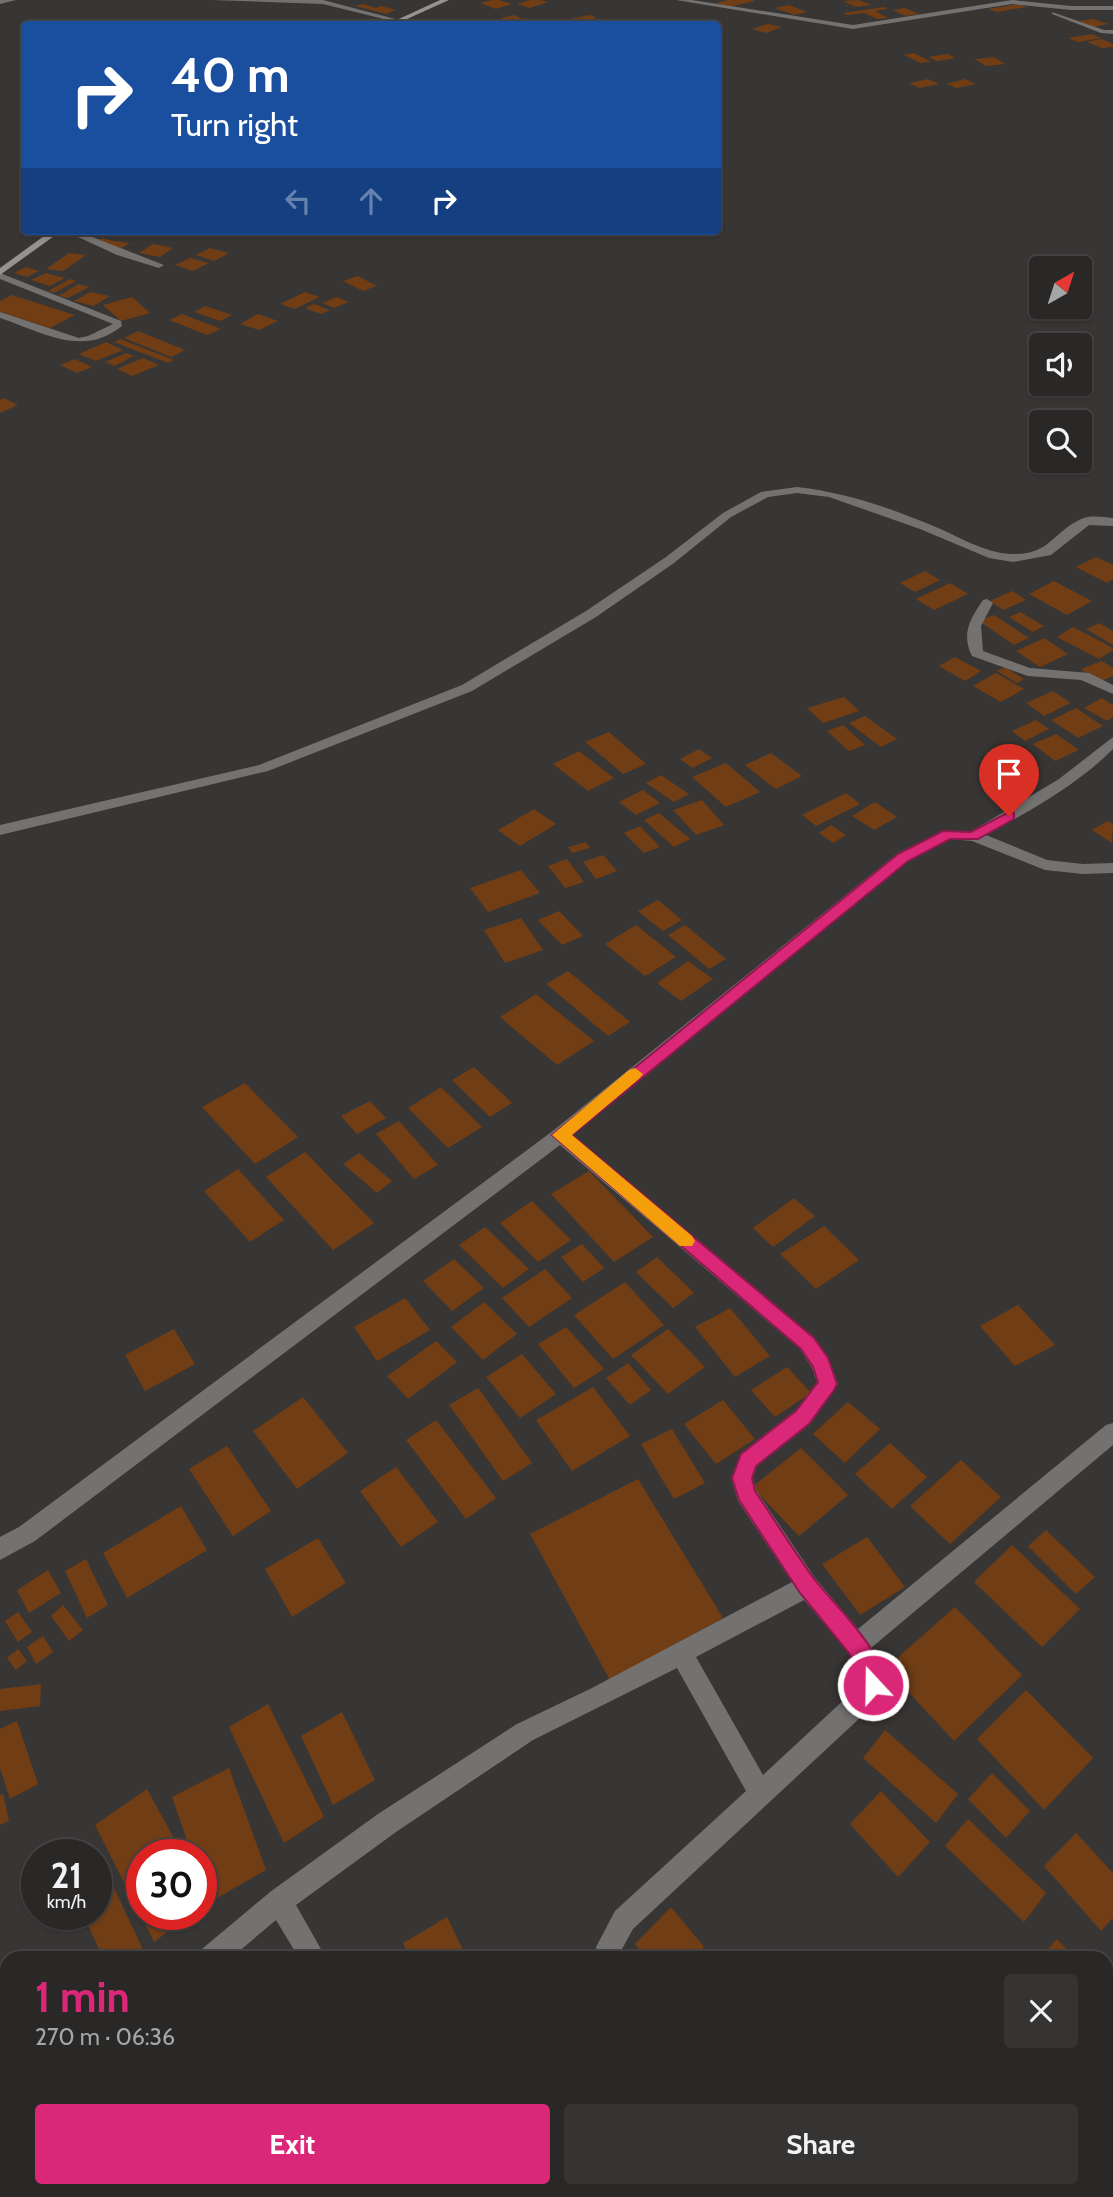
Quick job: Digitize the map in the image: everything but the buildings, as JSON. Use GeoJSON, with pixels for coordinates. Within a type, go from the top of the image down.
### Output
{"type":"FeatureCollection","features":[{"type":"Feature","properties":{"kind":"main road"},"geometry":{"type":"LineString","coordinates":[[400,21],[446,0]]}},
{"type":"Feature","properties":{"kind":"main road"},"geometry":{"type":"LineString","coordinates":[[0,274],[52,235]]}},
{"type":"Feature","properties":{"kind":"street"},"geometry":{"type":"LineString","coordinates":[[0,2],[13,0]]}},
{"type":"Feature","properties":{"kind":"street"},"geometry":{"type":"LineString","coordinates":[[214,0],[317,2],[400,21]]}},
{"type":"Feature","properties":{"kind":"street"},"geometry":{"type":"LineString","coordinates":[[679,0],[853,27],[1012,2],[1113,8]]}},
{"type":"Feature","properties":{"kind":"street"},"geometry":{"type":"LineString","coordinates":[[1033,5],[1103,32],[1113,32]]}},
{"type":"Feature","properties":{"kind":"street"},"geometry":{"type":"LineString","coordinates":[[78,235],[120,253],[159,265]]}},
{"type":"Feature","properties":{"kind":"street"},"geometry":{"type":"LineString","coordinates":[[0,274],[118,323],[91,339],[78,341],[0,315]]}},
{"type":"Feature","properties":{"kind":"street"},"geometry":{"type":"LineString","coordinates":[[0,830],[263,768],[467,688],[591,614],[670,560],[727,516],[765,494],[797,490],[831,494],[924,526],[993,555],[1013,558],[1046,552],[1085,522],[1113,522]]}},
{"type":"Feature","properties":{"kind":"street"},"geometry":{"type":"LineString","coordinates":[[986,603],[972,626],[973,643],[977,653],[1028,672],[1084,676],[1113,690]]}},
{"type":"Feature","properties":{"kind":"street"},"geometry":{"type":"LineString","coordinates":[[974,836],[1062,787],[1096,760],[1113,741]]}},
{"type":"Feature","properties":{"kind":"street"},"geometry":{"type":"LineString","coordinates":[[0,1549],[27,1534],[560,1135],[903,858],[948,834],[974,836],[1045,865],[1113,868]]}},
{"type":"Feature","properties":{"kind":"street"},"geometry":{"type":"LineString","coordinates":[[560,1135],[807,1343],[821,1364],[828,1384],[803,1418],[748,1460],[742,1478],[746,1494],[807,1586],[857,1646],[872,1675],[873,1685],[868,1695],[624,1920],[609,1951]]}},
{"type":"Feature","properties":{"kind":"street"},"geometry":{"type":"LineString","coordinates":[[857,1646],[1112,1434]]}},
{"type":"Feature","properties":{"kind":"street"},"geometry":{"type":"LineString","coordinates":[[219,1951],[279,1900],[387,1823],[525,1732],[600,1696],[807,1586]]}},
{"type":"Feature","properties":{"kind":"street"},"geometry":{"type":"LineString","coordinates":[[681,1653],[761,1795]]}},
{"type":"Feature","properties":{"kind":"street"},"geometry":{"type":"LineString","coordinates":[[279,1900],[309,1951]]}},
{"type":"Feature","properties":{"kind":"slow traffic"},"geometry":{"type":"LineString","coordinates":[[635,1074],[560,1135],[686,1241]]}},
{"type":"Feature","properties":{"kind":"route"},"geometry":{"type":"LineString","coordinates":[[873,1685],[872,1675],[857,1646],[807,1586],[746,1494],[742,1478],[748,1460],[803,1418],[828,1384],[821,1364],[807,1343],[560,1135],[903,858],[948,834],[974,836],[1009,816]]}}]}
